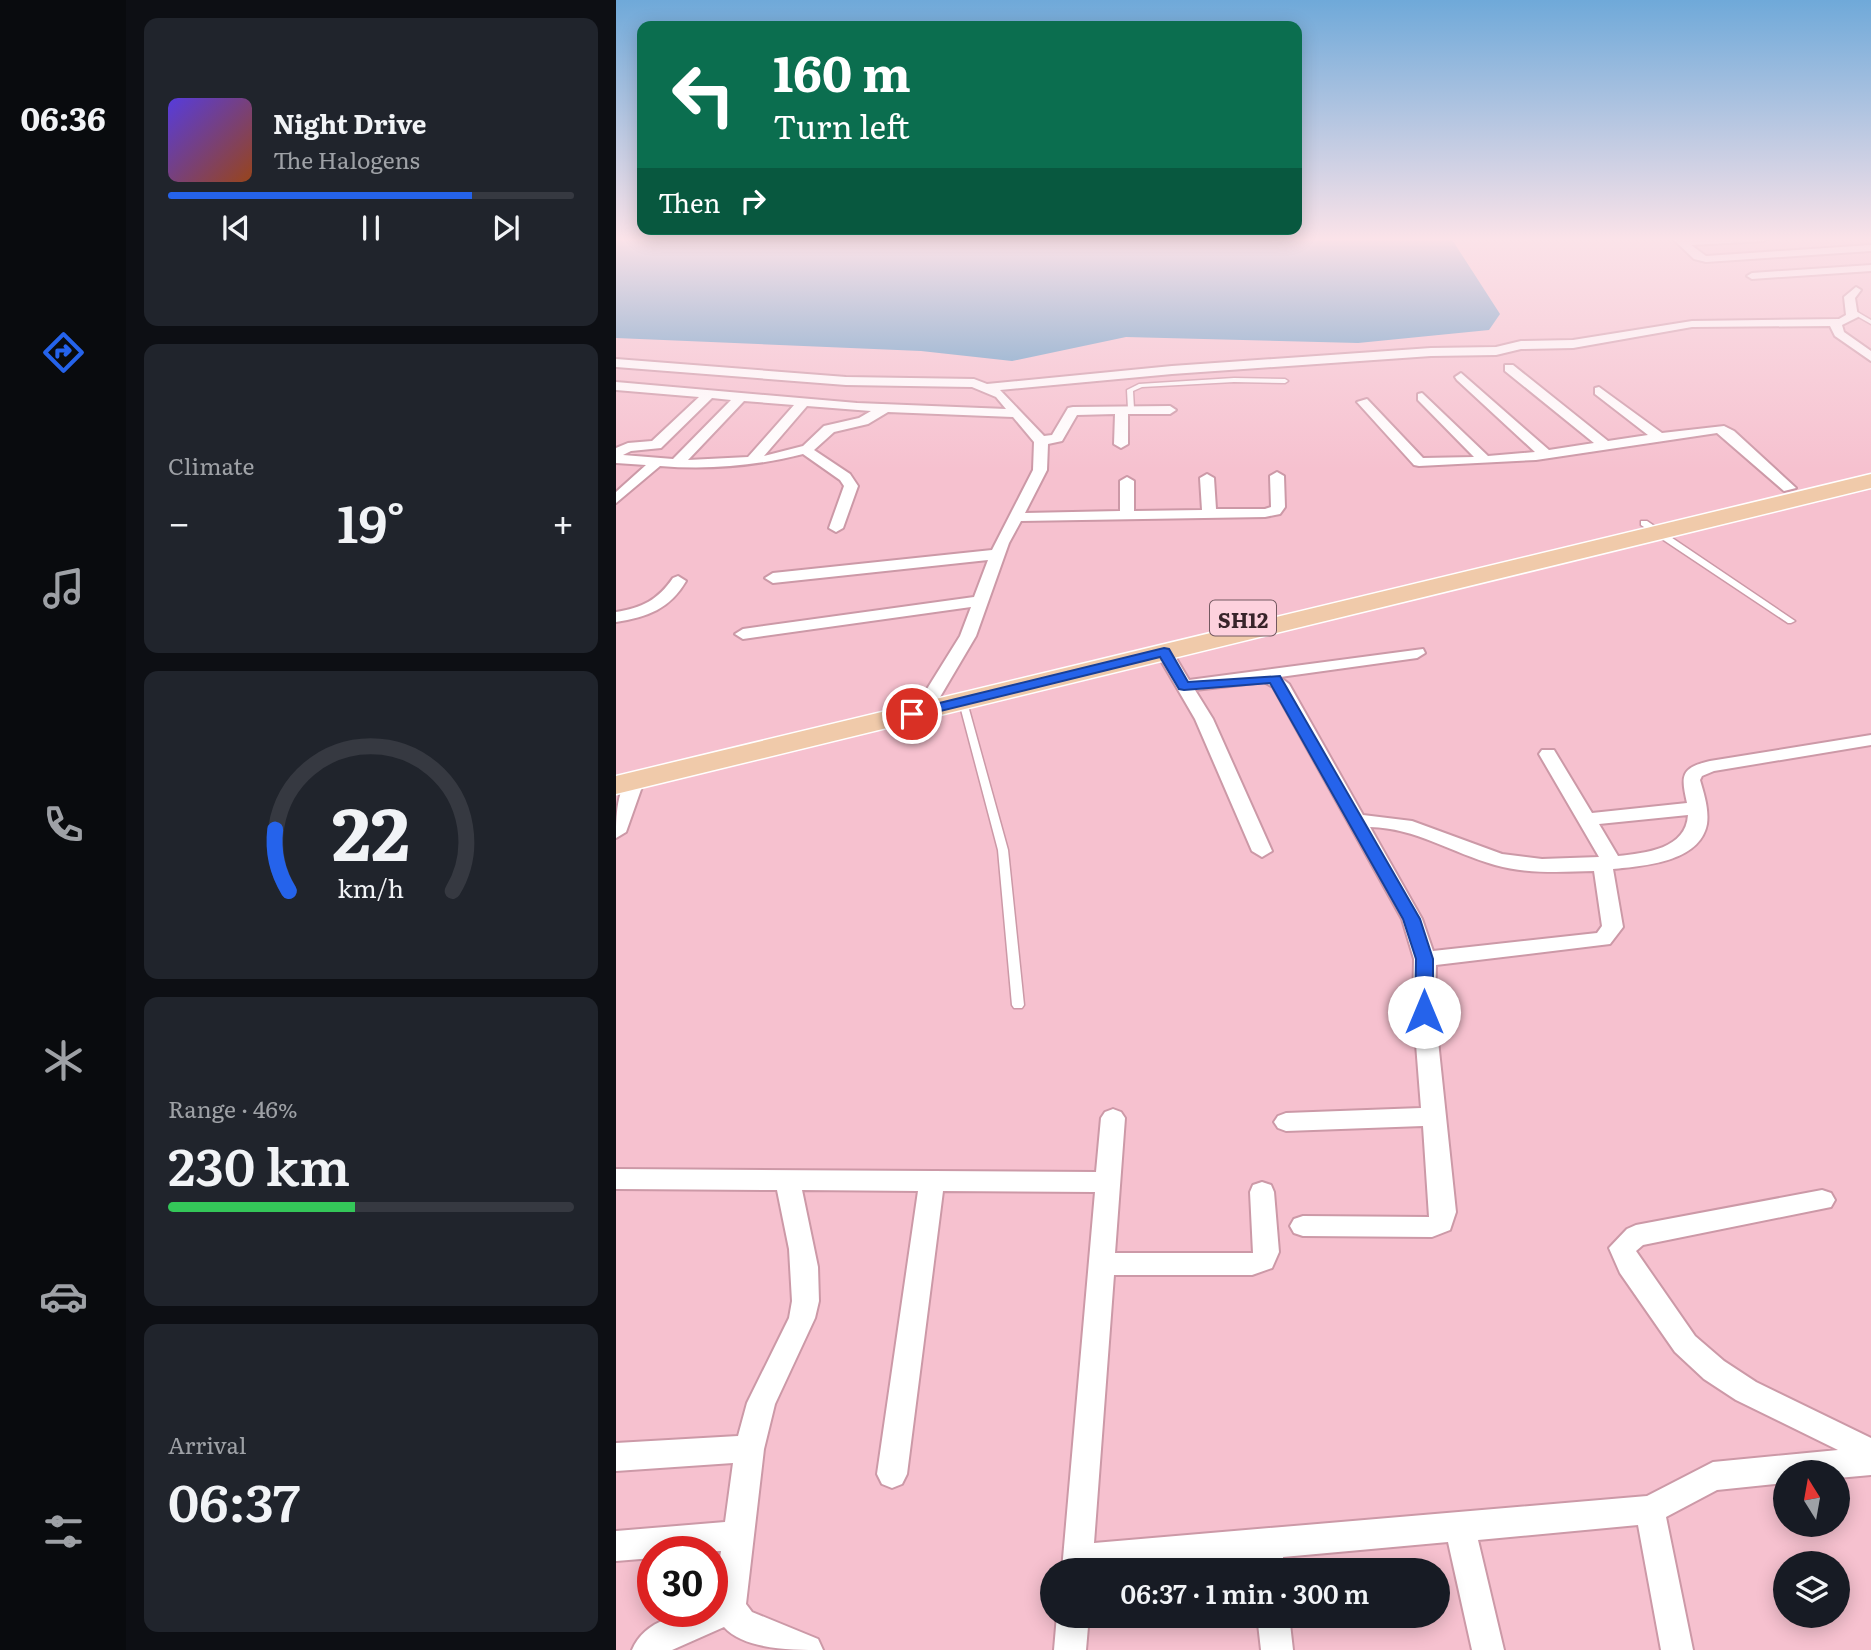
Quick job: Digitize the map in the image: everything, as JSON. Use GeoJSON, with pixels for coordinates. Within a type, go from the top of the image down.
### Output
{"type":"FeatureCollection","features":[{"type":"Feature","properties":{"kind":"main road","name":"SH12"},"geometry":{"type":"LineString","coordinates":[[622,779],[1170,635],[1651,528],[1789,488],[1871,469]]}},
{"type":"Feature","properties":{"kind":"main road"},"geometry":{"type":"LineString","coordinates":[[622,779],[962,702],[1651,528],[1871,481]]}},
{"type":"Feature","properties":{"kind":"street"},"geometry":{"type":"LineString","coordinates":[[616,363],[846,381],[956,381],[989,387],[1185,369],[1573,344],[1692,324],[1835,322],[1847,320],[1852,315]]}},
{"type":"Feature","properties":{"kind":"street"},"geometry":{"type":"LineString","coordinates":[[1835,322],[1839,334],[1871,357]]}},
{"type":"Feature","properties":{"kind":"street"},"geometry":{"type":"LineString","coordinates":[[1509,368],[1604,445]]}},
{"type":"Feature","properties":{"kind":"street"},"geometry":{"type":"LineString","coordinates":[[1461,377],[1545,454]]}},
{"type":"Feature","properties":{"kind":"street"},"geometry":{"type":"LineString","coordinates":[[932,697],[968,636],[998,554],[1040,470],[1041,441],[1000,394],[989,387]]}},
{"type":"Feature","properties":{"kind":"street"},"geometry":{"type":"LineString","coordinates":[[620,389],[885,408],[1014,413]]}},
{"type":"Feature","properties":{"kind":"street"},"geometry":{"type":"LineString","coordinates":[[1599,391],[1657,436]]}},
{"type":"Feature","properties":{"kind":"street"},"geometry":{"type":"LineString","coordinates":[[616,457],[628,447],[656,446],[709,394]]}},
{"type":"Feature","properties":{"kind":"street"},"geometry":{"type":"LineString","coordinates":[[676,464],[741,397]]}},
{"type":"Feature","properties":{"kind":"street"},"geometry":{"type":"LineString","coordinates":[[1422,397],[1485,460]]}},
{"type":"Feature","properties":{"kind":"street"},"geometry":{"type":"LineString","coordinates":[[752,461],[804,402]]}},
{"type":"Feature","properties":{"kind":"street"},"geometry":{"type":"LineString","coordinates":[[1363,402],[1419,462],[1485,460],[1545,454],[1712,428],[1726,431],[1789,488]]}},
{"type":"Feature","properties":{"kind":"street"},"geometry":{"type":"LineString","coordinates":[[616,457],[676,464],[752,461],[805,450],[828,429],[863,421],[885,408]]}},
{"type":"Feature","properties":{"kind":"street"},"geometry":{"type":"LineString","coordinates":[[1121,444],[1126,409]]}},
{"type":"Feature","properties":{"kind":"street"},"geometry":{"type":"LineString","coordinates":[[1041,441],[1057,438],[1073,411],[1170,410]]}},
{"type":"Feature","properties":{"kind":"street"},"geometry":{"type":"LineString","coordinates":[[805,450],[845,477],[852,486],[836,528]]}},
{"type":"Feature","properties":{"kind":"street"},"geometry":{"type":"LineString","coordinates":[[616,499],[656,463]]}},
{"type":"Feature","properties":{"kind":"street"},"geometry":{"type":"LineString","coordinates":[[1016,517],[1209,515],[1275,511],[1278,507],[1278,476]]}},
{"type":"Feature","properties":{"kind":"street"},"geometry":{"type":"LineString","coordinates":[[1207,478],[1209,515]]}},
{"type":"Feature","properties":{"kind":"street"},"geometry":{"type":"LineString","coordinates":[[1127,481],[1127,516]]}},
{"type":"Feature","properties":{"kind":"street"},"geometry":{"type":"LineString","coordinates":[[773,578],[998,554]]}},
{"type":"Feature","properties":{"kind":"street"},"geometry":{"type":"LineString","coordinates":[[616,617],[650,610],[674,589],[678,581]]}},
{"type":"Feature","properties":{"kind":"street"},"geometry":{"type":"LineString","coordinates":[[743,634],[982,601]]}},
{"type":"Feature","properties":{"kind":"street"},"geometry":{"type":"LineString","coordinates":[[1164,652],[1204,719],[1262,851]]}},
{"type":"Feature","properties":{"kind":"street"},"geometry":{"type":"LineString","coordinates":[[1184,686],[1267,677],[1278,672],[1417,653]]}},
{"type":"Feature","properties":{"kind":"street"},"geometry":{"type":"LineString","coordinates":[[1267,677],[1280,684],[1412,919],[1424,959],[1425,1021],[1432,1117],[1443,1212],[1441,1223],[1432,1227],[1303,1226]]}},
{"type":"Feature","properties":{"kind":"street"},"geometry":{"type":"LineString","coordinates":[[1357,821],[1407,825],[1501,860],[1539,865],[1607,862],[1663,855],[1679,849],[1692,837],[1699,816],[1691,780],[1695,772],[1710,766],[1871,740]]}},
{"type":"Feature","properties":{"kind":"street"},"geometry":{"type":"LineString","coordinates":[[1424,959],[1604,939],[1613,927],[1607,862],[1586,819],[1548,754]]}},
{"type":"Feature","properties":{"kind":"street"},"geometry":{"type":"LineString","coordinates":[[616,832],[622,779]]}},
{"type":"Feature","properties":{"kind":"street"},"geometry":{"type":"LineString","coordinates":[[1586,819],[1697,808]]}},
{"type":"Feature","properties":{"kind":"street"},"geometry":{"type":"LineString","coordinates":[[1286,1122],[1432,1117]]}},
{"type":"Feature","properties":{"kind":"street"},"geometry":{"type":"LineString","coordinates":[[1078,1558],[1113,1118]]}},
{"type":"Feature","properties":{"kind":"street"},"geometry":{"type":"LineString","coordinates":[[616,1179],[1108,1182]]}},
{"type":"Feature","properties":{"kind":"street"},"geometry":{"type":"LineString","coordinates":[[787,1180],[807,1281],[806,1303],[802,1318],[761,1403],[749,1449],[740,1535],[730,1589],[730,1608],[741,1623],[807,1650]]}},
{"type":"Feature","properties":{"kind":"street"},"geometry":{"type":"LineString","coordinates":[[892,1474],[932,1181]]}},
{"type":"Feature","properties":{"kind":"street"},"geometry":{"type":"LineString","coordinates":[[1101,1264],[1252,1264],[1263,1260],[1266,1251],[1262,1192]]}},
{"type":"Feature","properties":{"kind":"street"},"geometry":{"type":"LineString","coordinates":[[1822,1200],[1636,1236],[1622,1248],[1629,1265],[1685,1345],[1714,1370],[1746,1391],[1871,1452]]}},
{"type":"Feature","properties":{"kind":"street"},"geometry":{"type":"LineString","coordinates":[[616,1457],[749,1449]]}},
{"type":"Feature","properties":{"kind":"street"},"geometry":{"type":"LineString","coordinates":[[1244,1558],[1268,1557],[1460,1526],[1650,1510],[1713,1476],[1871,1461]]}},
{"type":"Feature","properties":{"kind":"street"},"geometry":{"type":"LineString","coordinates":[[1650,1510],[1677,1650]]}},
{"type":"Feature","properties":{"kind":"street"},"geometry":{"type":"LineString","coordinates":[[1460,1526],[1488,1650]]}},
{"type":"Feature","properties":{"kind":"street"},"geometry":{"type":"LineString","coordinates":[[616,1546],[740,1535]]}},
{"type":"Feature","properties":{"kind":"street"},"geometry":{"type":"LineString","coordinates":[[648,1650],[662,1638],[730,1608]]}},
{"type":"Feature","properties":{"kind":"street"},"geometry":{"type":"LineString","coordinates":[[1070,1650],[1072,1628]]}},
{"type":"Feature","properties":{"kind":"street"},"geometry":{"type":"LineString","coordinates":[[1274,1628],[1277,1650]]}},
{"type":"Feature","properties":{"kind":"lane"},"geometry":{"type":"LineString","coordinates":[[1126,409],[1130,390],[1141,385],[1234,380],[1285,381]]}},
{"type":"Feature","properties":{"kind":"lane"},"geometry":{"type":"LineString","coordinates":[[1651,528],[1791,621]]}},
{"type":"Feature","properties":{"kind":"lane"},"geometry":{"type":"LineString","coordinates":[[962,702],[1003,850],[1018,1005]]}},
{"type":"Feature","properties":{"kind":"water"},"geometry":{"type":"Polygon","coordinates":[[[616,315],[1499,315],[1489,330],[1358,343],[1126,337],[1012,361],[921,351],[616,338],[616,315]]]}},
{"type":"Feature","properties":{"kind":"route"},"geometry":{"type":"LineString","coordinates":[[912,714],[1164,652],[1184,686],[1267,677],[1275,679],[1412,919],[1424,959],[1424,1012]]}}]}
